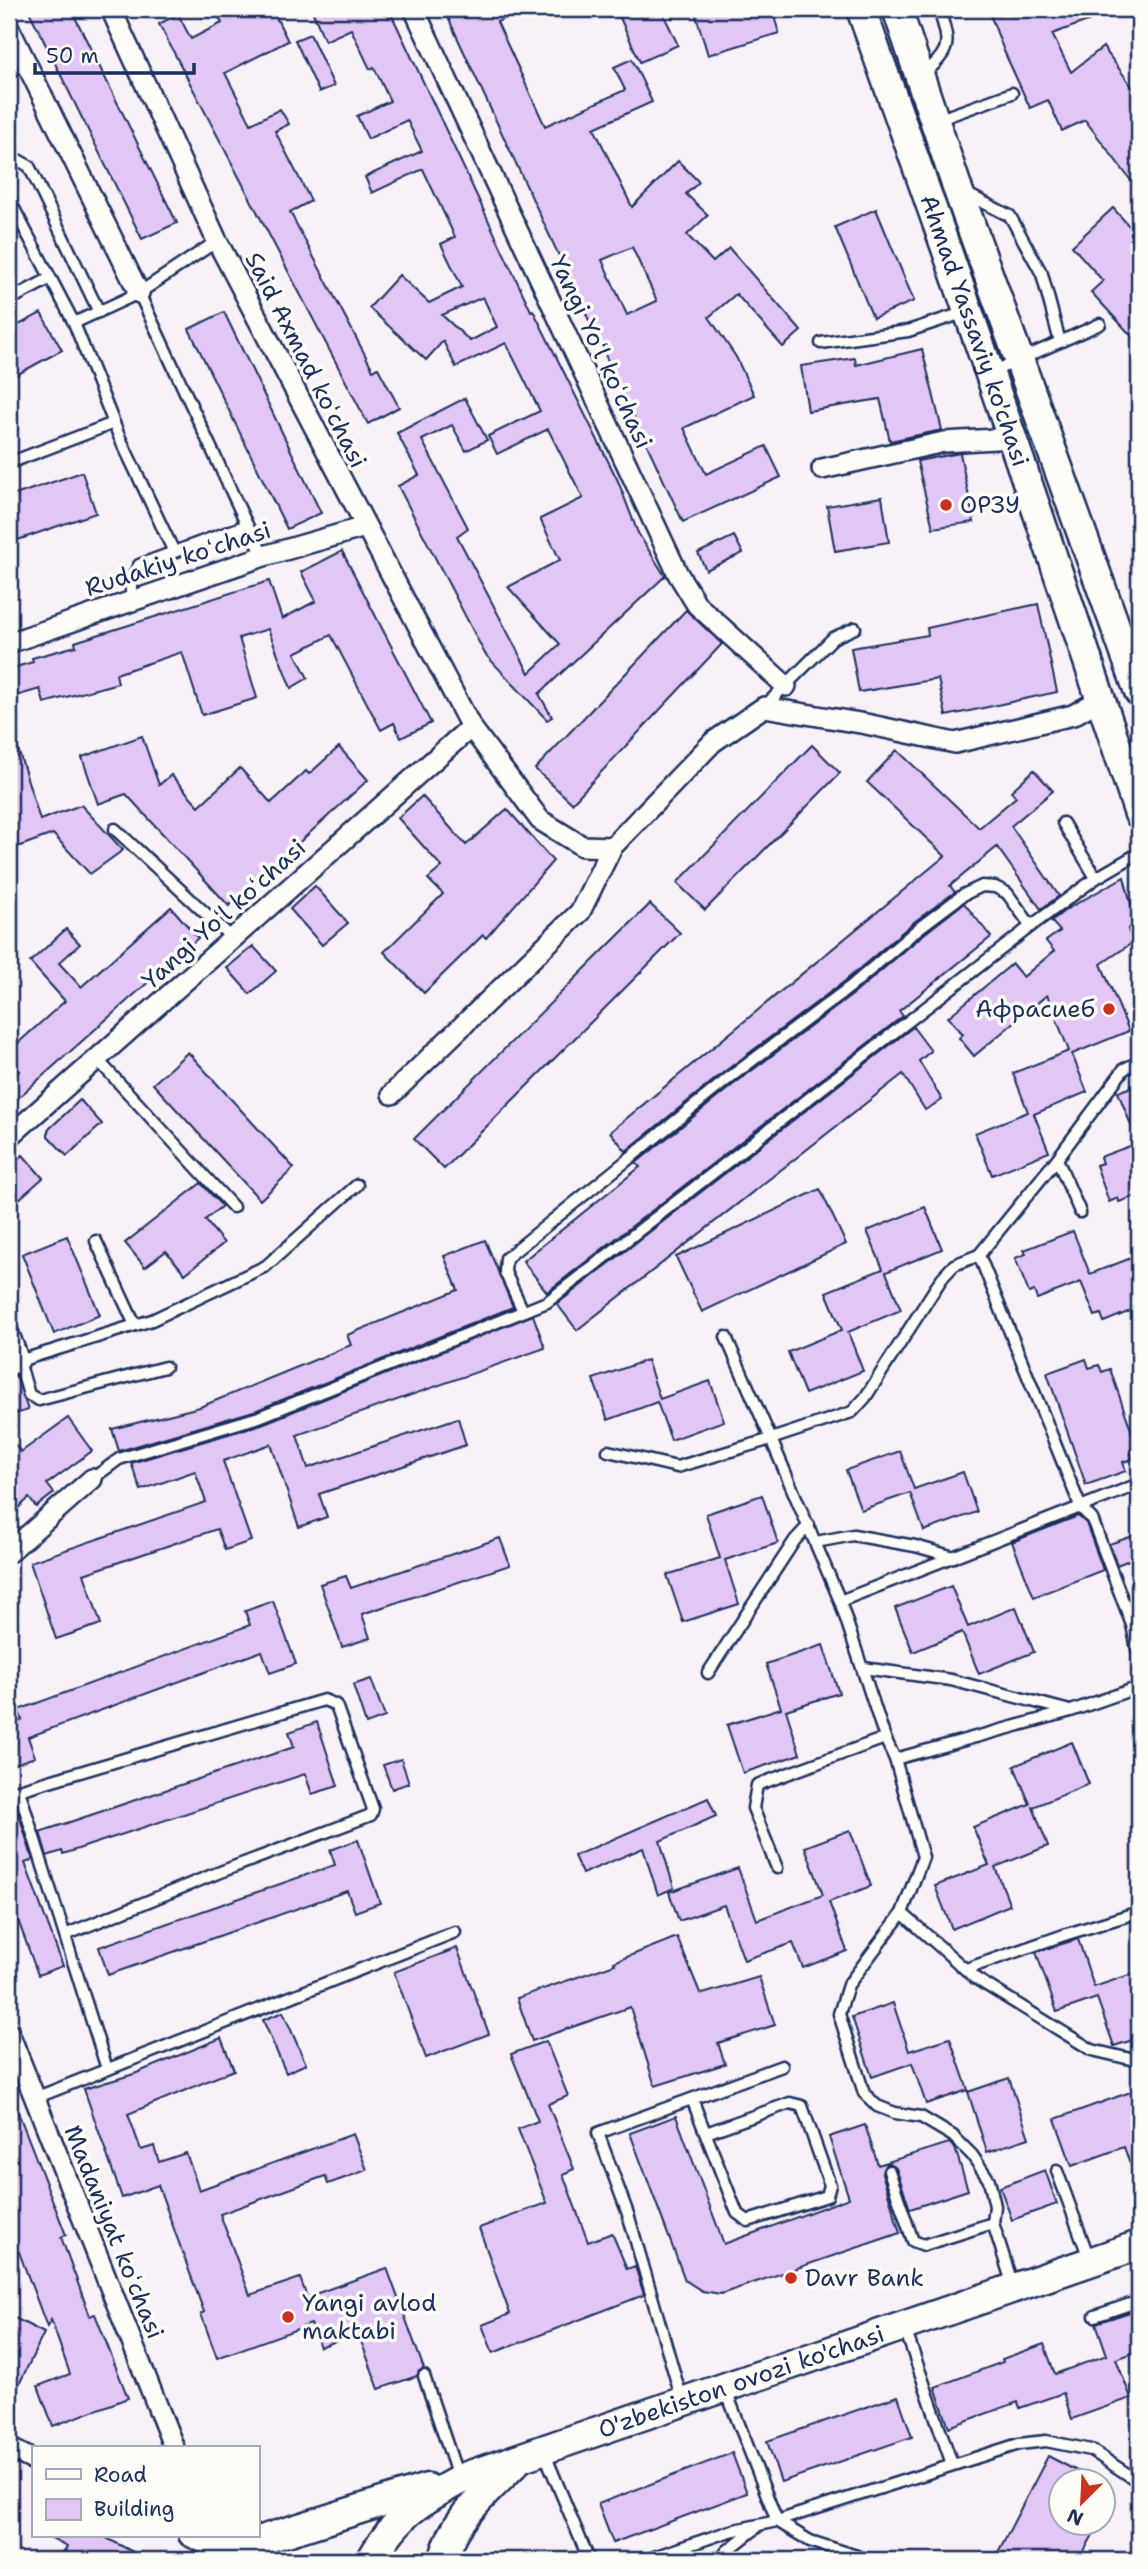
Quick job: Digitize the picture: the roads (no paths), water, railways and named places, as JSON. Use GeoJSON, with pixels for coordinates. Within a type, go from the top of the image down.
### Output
{"type":"FeatureCollection","features":[{"type":"Feature","properties":{"kind":"main road","name":"Ahmad Yassaviy ko'chasi"},"geometry":{"type":"LineString","coordinates":[[861,9],[1013,438],[1139,814]]}},
{"type":"Feature","properties":{"kind":"main road","name":"Ahmad Yassaviy ko'chasi"},"geometry":{"type":"LineString","coordinates":[[897,9],[958,190],[1139,692]]}},
{"type":"Feature","properties":{"kind":"main road","name":"O'zbekiston ovozi ko'chasi"},"geometry":{"type":"LineString","coordinates":[[371,2560],[387,2533],[408,2511],[462,2477],[1139,2245]]}},
{"type":"Feature","properties":{"kind":"main road"},"geometry":{"type":"LineString","coordinates":[[444,2560],[447,2545],[468,2512],[532,2452]]}},
{"type":"Feature","properties":{"kind":"main road"},"geometry":{"type":"LineString","coordinates":[[224,2549],[346,2515],[462,2477]]}},
{"type":"Feature","properties":{"kind":"street","name":"Said Axmad koʻchasi"},"geometry":{"type":"LineString","coordinates":[[111,9],[217,241],[471,727],[540,820],[582,846],[612,847]]}},
{"type":"Feature","properties":{"kind":"street","name":"Yangi Yoʻl koʻchasi"},"geometry":{"type":"LineString","coordinates":[[414,9],[678,574],[697,605],[786,686]]}},
{"type":"Feature","properties":{"kind":"street"},"geometry":{"type":"LineString","coordinates":[[9,28],[139,293]]}},
{"type":"Feature","properties":{"kind":"street"},"geometry":{"type":"LineString","coordinates":[[822,469],[944,442],[1013,438]]}},
{"type":"Feature","properties":{"kind":"street","name":"Rudakiy koʻchasi"},"geometry":{"type":"LineString","coordinates":[[9,642],[264,556],[365,527]]}},
{"type":"Feature","properties":{"kind":"street"},"geometry":{"type":"LineString","coordinates":[[392,1094],[580,912],[612,847],[713,742],[764,708],[866,724],[955,743],[1073,715],[1101,699]]}},
{"type":"Feature","properties":{"kind":"street","name":"Yangi Yoʻl koʻchasi"},"geometry":{"type":"LineString","coordinates":[[9,1137],[471,727]]}},
{"type":"Feature","properties":{"kind":"street"},"geometry":{"type":"LineString","coordinates":[[9,1334],[14,1363]]}},
{"type":"Feature","properties":{"kind":"street"},"geometry":{"type":"LineString","coordinates":[[9,1552],[92,1479]]}},
{"type":"Feature","properties":{"kind":"street","name":"Madaniyat koʻchasi"},"geometry":{"type":"LineString","coordinates":[[9,2033],[173,2446]]}},
{"type":"Feature","properties":{"kind":"street"},"geometry":{"type":"LineString","coordinates":[[9,2448],[32,2460]]}},
{"type":"Feature","properties":{"kind":"street"},"geometry":{"type":"LineString","coordinates":[[194,2538],[224,2549]]}},
{"type":"Feature","properties":{"kind":"lane"},"geometry":{"type":"LineString","coordinates":[[921,78],[943,55],[948,40],[939,9]]}},
{"type":"Feature","properties":{"kind":"lane"},"geometry":{"type":"LineString","coordinates":[[936,121],[1012,93]]}},
{"type":"Feature","properties":{"kind":"lane"},"geometry":{"type":"LineString","coordinates":[[9,165],[18,160],[29,166],[99,312]]}},
{"type":"Feature","properties":{"kind":"lane"},"geometry":{"type":"LineString","coordinates":[[958,190],[1010,216],[1042,274],[1060,342]]}},
{"type":"Feature","properties":{"kind":"lane"},"geometry":{"type":"LineString","coordinates":[[9,199],[74,323],[114,423],[173,552]]}},
{"type":"Feature","properties":{"kind":"lane"},"geometry":{"type":"LineString","coordinates":[[74,323],[139,293],[217,241]]}},
{"type":"Feature","properties":{"kind":"lane"},"geometry":{"type":"LineString","coordinates":[[10,296],[49,279]]}},
{"type":"Feature","properties":{"kind":"lane"},"geometry":{"type":"LineString","coordinates":[[139,293],[247,526],[264,556]]}},
{"type":"Feature","properties":{"kind":"lane"},"geometry":{"type":"LineString","coordinates":[[821,343],[908,331],[967,312]]}},
{"type":"Feature","properties":{"kind":"lane"},"geometry":{"type":"LineString","coordinates":[[988,373],[1100,324]]}},
{"type":"Feature","properties":{"kind":"lane"},"geometry":{"type":"LineString","coordinates":[[9,463],[114,423]]}},
{"type":"Feature","properties":{"kind":"lane"},"geometry":{"type":"LineString","coordinates":[[131,600],[131,581],[139,565],[247,526]]}},
{"type":"Feature","properties":{"kind":"lane"},"geometry":{"type":"LineString","coordinates":[[764,708],[833,638],[855,628]]}},
{"type":"Feature","properties":{"kind":"lane"},"geometry":{"type":"LineString","coordinates":[[1063,824],[1096,878]]}},
{"type":"Feature","properties":{"kind":"lane"},"geometry":{"type":"LineString","coordinates":[[115,830],[233,939]]}},
{"type":"Feature","properties":{"kind":"lane"},"geometry":{"type":"LineString","coordinates":[[92,1479],[119,1459],[259,1417],[547,1302],[1031,926],[1096,878],[1139,853]]}},
{"type":"Feature","properties":{"kind":"lane"},"geometry":{"type":"LineString","coordinates":[[523,1311],[505,1272],[506,1258],[729,1079],[850,987],[919,928],[964,895],[982,886],[996,887],[1007,893],[1031,926]]}},
{"type":"Feature","properties":{"kind":"lane"},"geometry":{"type":"LineString","coordinates":[[97,1059],[233,1207]]}},
{"type":"Feature","properties":{"kind":"lane"},"geometry":{"type":"LineString","coordinates":[[608,1451],[677,1467],[852,1412],[865,1398],[942,1278],[954,1265],[979,1255],[1058,1159],[1124,1069],[1139,1062]]}},
{"type":"Feature","properties":{"kind":"lane"},"geometry":{"type":"LineString","coordinates":[[1058,1159],[1080,1212]]}},
{"type":"Feature","properties":{"kind":"lane"},"geometry":{"type":"LineString","coordinates":[[164,1367],[39,1400],[29,1395],[14,1363],[152,1320],[266,1266],[358,1185]]}},
{"type":"Feature","properties":{"kind":"lane"},"geometry":{"type":"LineString","coordinates":[[96,1241],[135,1325]]}},
{"type":"Feature","properties":{"kind":"lane"},"geometry":{"type":"LineString","coordinates":[[979,1255],[1081,1507],[1092,1519],[1136,1623],[1139,1658]]}},
{"type":"Feature","properties":{"kind":"lane"},"geometry":{"type":"LineString","coordinates":[[726,1337],[840,1601],[885,1738],[895,1759],[923,1857],[902,1913],[848,1985],[839,2014],[864,2093],[877,2106],[895,2113],[920,2117],[953,2136],[972,2155],[989,2180],[995,2206],[993,2223],[1014,2288]]}},
{"type":"Feature","properties":{"kind":"lane"},"geometry":{"type":"LineString","coordinates":[[840,1601],[1139,1483]]}},
{"type":"Feature","properties":{"kind":"lane"},"geometry":{"type":"LineString","coordinates":[[708,1673],[795,1540],[809,1525]]}},
{"type":"Feature","properties":{"kind":"lane"},"geometry":{"type":"LineString","coordinates":[[816,1542],[853,1535],[915,1546],[954,1557]]}},
{"type":"Feature","properties":{"kind":"lane"},"geometry":{"type":"LineString","coordinates":[[863,1668],[951,1680],[1071,1711]]}},
{"type":"Feature","properties":{"kind":"lane"},"geometry":{"type":"LineString","coordinates":[[895,1759],[1071,1711],[1139,1687]]}},
{"type":"Feature","properties":{"kind":"lane"},"geometry":{"type":"LineString","coordinates":[[65,1935],[371,1815],[373,1809],[336,1705],[324,1700],[14,1791],[65,1935],[107,2069]]}},
{"type":"Feature","properties":{"kind":"lane"},"geometry":{"type":"LineString","coordinates":[[777,1868],[753,1808],[757,1785],[885,1738]]}},
{"type":"Feature","properties":{"kind":"lane"},"geometry":{"type":"LineString","coordinates":[[966,1969],[1139,1912]]}},
{"type":"Feature","properties":{"kind":"lane"},"geometry":{"type":"LineString","coordinates":[[902,1913],[975,1978],[1092,2050],[1139,2061]]}},
{"type":"Feature","properties":{"kind":"lane"},"geometry":{"type":"LineString","coordinates":[[35,2098],[455,1932]]}},
{"type":"Feature","properties":{"kind":"lane"},"geometry":{"type":"LineString","coordinates":[[682,2401],[628,2214],[598,2133],[782,2067]]}},
{"type":"Feature","properties":{"kind":"lane"},"geometry":{"type":"LineString","coordinates":[[692,2099],[737,2213],[748,2221],[827,2196],[830,2185],[802,2106],[790,2104],[706,2133]]}},
{"type":"Feature","properties":{"kind":"lane"},"geometry":{"type":"LineString","coordinates":[[889,2171],[913,2241],[924,2245],[993,2223]]}},
{"type":"Feature","properties":{"kind":"lane"},"geometry":{"type":"LineString","coordinates":[[1057,2171],[1090,2262]]}},
{"type":"Feature","properties":{"kind":"lane"},"geometry":{"type":"LineString","coordinates":[[1095,2316],[1139,2301]]}},
{"type":"Feature","properties":{"kind":"lane"},"geometry":{"type":"LineString","coordinates":[[904,2325],[952,2464]]}},
{"type":"Feature","properties":{"kind":"lane"},"geometry":{"type":"LineString","coordinates":[[424,2376],[462,2477]]}},
{"type":"Feature","properties":{"kind":"lane"},"geometry":{"type":"LineString","coordinates":[[724,2386],[777,2521],[810,2541],[869,2560]]}},
{"type":"Feature","properties":{"kind":"lane"},"geometry":{"type":"LineString","coordinates":[[645,2560],[730,2531],[777,2521],[1019,2444],[1046,2441],[1091,2450],[1139,2482]]}},
{"type":"Feature","properties":{"kind":"lane"},"geometry":{"type":"LineString","coordinates":[[532,2452],[589,2560]]}},
{"type":"Feature","properties":{"kind":"lane"},"geometry":{"type":"LineString","coordinates":[[720,2560],[759,2525]]}},
{"type":"Feature","properties":{"kind":"place","name":"ОРЗУ"},"geometry":{"type":"Point","coordinates":[946,505]}},
{"type":"Feature","properties":{"kind":"place","name":"Афрасиеб"},"geometry":{"type":"Point","coordinates":[1109,1009]}},
{"type":"Feature","properties":{"kind":"place","name":"Davr Bank"},"geometry":{"type":"Point","coordinates":[791,2278]}},
{"type":"Feature","properties":{"kind":"place","name":"Yangi avlod maktabi"},"geometry":{"type":"Point","coordinates":[288,2317]}}]}
